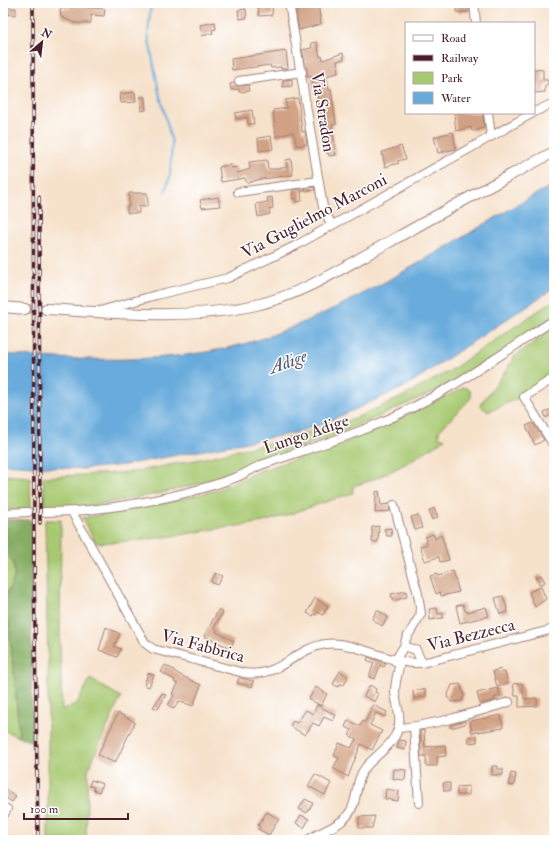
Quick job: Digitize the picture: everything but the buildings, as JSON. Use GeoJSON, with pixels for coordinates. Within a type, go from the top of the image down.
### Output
{"type":"FeatureCollection","features":[{"type":"Feature","properties":{"kind":"main road"},"geometry":{"type":"LineString","coordinates":[[46,309],[95,312],[171,313],[219,311],[257,305],[278,299],[340,270],[510,174],[554,152]]}},
{"type":"Feature","properties":{"kind":"main road"},"geometry":{"type":"LineString","coordinates":[[3,307],[25,309]]}},
{"type":"Feature","properties":{"kind":"street","name":"Via Stradon"},"geometry":{"type":"LineString","coordinates":[[289,3],[302,72],[323,207],[331,224]]}},
{"type":"Feature","properties":{"kind":"street"},"geometry":{"type":"LineString","coordinates":[[474,3],[476,22]]}},
{"type":"Feature","properties":{"kind":"street"},"geometry":{"type":"LineString","coordinates":[[238,81],[302,72]]}},
{"type":"Feature","properties":{"kind":"street","name":"Via Guglielmo Marconi"},"geometry":{"type":"LineString","coordinates":[[535,112],[554,103]]}},
{"type":"Feature","properties":{"kind":"street"},"geometry":{"type":"LineString","coordinates":[[488,114],[491,136]]}},
{"type":"Feature","properties":{"kind":"street","name":"Via Guglielmo Marconi"},"geometry":{"type":"LineString","coordinates":[[95,312],[156,295],[228,278],[295,246],[331,224],[531,114]]}},
{"type":"Feature","properties":{"kind":"street"},"geometry":{"type":"LineString","coordinates":[[238,192],[319,181]]}},
{"type":"Feature","properties":{"kind":"street","name":"Lungo Adige"},"geometry":{"type":"LineString","coordinates":[[44,512],[72,512],[136,502],[216,484],[237,477],[266,463],[345,438],[407,411],[468,378],[554,320]]}},
{"type":"Feature","properties":{"kind":"street"},"geometry":{"type":"LineString","coordinates":[[554,378],[524,397],[554,446]]}},
{"type":"Feature","properties":{"kind":"street"},"geometry":{"type":"LineString","coordinates":[[308,840],[342,821],[348,816],[354,806],[362,773],[365,768],[384,750],[399,728],[399,716],[395,692],[398,662],[406,639],[421,614],[418,594],[394,505]]}},
{"type":"Feature","properties":{"kind":"street"},"geometry":{"type":"LineString","coordinates":[[3,513],[28,512]]}},
{"type":"Feature","properties":{"kind":"street","name":"Via Fabbrica"},"geometry":{"type":"LineString","coordinates":[[72,512],[145,643],[153,650],[252,674],[265,673],[277,669],[318,646],[328,644],[341,644],[398,662]]}},
{"type":"Feature","properties":{"kind":"street","name":"Via Bezzecca"},"geometry":{"type":"LineString","coordinates":[[398,662],[422,663],[554,629]]}},
{"type":"Feature","properties":{"kind":"street"},"geometry":{"type":"LineString","coordinates":[[404,646],[416,650],[422,663]]}},
{"type":"Feature","properties":{"kind":"street"},"geometry":{"type":"LineString","coordinates":[[399,728],[414,727],[509,702]]}},
{"type":"Feature","properties":{"kind":"street"},"geometry":{"type":"LineString","coordinates":[[414,727],[419,803]]}},
{"type":"Feature","properties":{"kind":"green space"},"geometry":{"type":"Polygon","coordinates":[[[554,300],[554,315],[507,349],[443,388],[334,436],[257,461],[214,480],[157,494],[74,509],[45,509],[43,477],[133,472],[191,461],[282,440],[353,419],[404,396],[451,370],[554,300]]]}},
{"type":"Feature","properties":{"kind":"green space"},"geometry":{"type":"Polygon","coordinates":[[[554,328],[554,374],[527,394],[488,412],[481,406],[482,402],[505,372],[514,357],[554,328]]]}},
{"type":"Feature","properties":{"kind":"green space"},"geometry":{"type":"Polygon","coordinates":[[[465,387],[470,391],[471,398],[439,431],[439,437],[445,439],[412,460],[389,472],[377,478],[353,486],[353,493],[263,522],[141,540],[96,543],[82,518],[159,504],[217,490],[261,470],[337,446],[382,427],[465,387]]]}},
{"type":"Feature","properties":{"kind":"green space"},"geometry":{"type":"Polygon","coordinates":[[[3,475],[30,477],[31,510],[3,510],[3,475]]]}},
{"type":"Feature","properties":{"kind":"green space"},"geometry":{"type":"Polygon","coordinates":[[[3,520],[31,520],[32,742],[19,737],[9,625],[3,616],[3,596],[8,592],[15,576],[13,563],[3,547],[3,520]]]}},
{"type":"Feature","properties":{"kind":"green space"},"geometry":{"type":"Polygon","coordinates":[[[45,520],[61,520],[60,640],[62,710],[77,703],[90,679],[121,697],[88,770],[86,840],[48,840],[48,669],[45,520]]]}},
{"type":"Feature","properties":{"kind":"green space"},"geometry":{"type":"Polygon","coordinates":[[[3,547],[14,565],[14,578],[8,591],[3,596],[3,547]]]}},
{"type":"Feature","properties":{"kind":"green space"},"geometry":{"type":"Polygon","coordinates":[[[3,616],[9,624],[19,737],[3,730],[3,616]]]}},
{"type":"Feature","properties":{"kind":"water","name":"Adige"},"geometry":{"type":"Polygon","coordinates":[[[554,184],[554,288],[406,386],[323,424],[290,434],[124,465],[83,469],[3,464],[3,354],[70,359],[140,359],[176,356],[244,344],[275,334],[312,319],[347,302],[417,264],[554,184]]]}},
{"type":"Feature","properties":{"kind":"waterway"},"geometry":{"type":"LineString","coordinates":[[151,3],[148,35],[159,92],[172,142],[170,176],[165,192]]}},
{"type":"Feature","properties":{"kind":"tunnel"},"geometry":{"type":"LineString","coordinates":[[25,309],[46,309]]}},
{"type":"Feature","properties":{"kind":"tunnel"},"geometry":{"type":"LineString","coordinates":[[28,512],[44,512]]}},
{"type":"Feature","properties":{"kind":"railway"},"geometry":{"type":"LineString","coordinates":[[33,3],[34,563],[38,840]]}},
{"type":"Feature","properties":{"kind":"railway"},"geometry":{"type":"LineString","coordinates":[[39,197],[40,523]]}}]}
